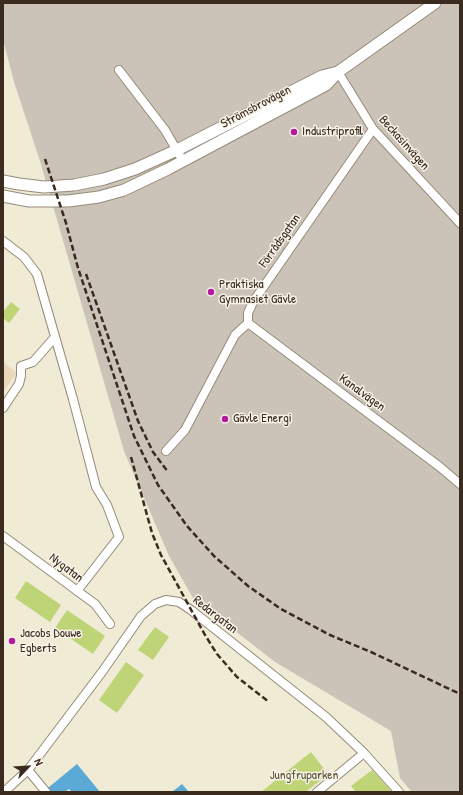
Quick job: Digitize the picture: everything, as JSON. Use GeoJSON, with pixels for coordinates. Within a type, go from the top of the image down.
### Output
{"type":"FeatureCollection","features":[{"type":"Feature","properties":{"kind":"main road","name":"Strömsbrovägen"},"geometry":{"type":"LineString","coordinates":[[3,196],[29,201],[68,201],[99,197],[124,190],[183,161],[326,85],[338,72],[434,3]]}},
{"type":"Feature","properties":{"kind":"main road","name":"Strömsbrovägen"},"geometry":{"type":"LineString","coordinates":[[3,180],[19,184],[44,187],[74,185],[104,179],[129,171],[177,150],[322,76],[338,72]]}},
{"type":"Feature","properties":{"kind":"street"},"geometry":{"type":"LineString","coordinates":[[119,70],[165,130],[183,161]]}},
{"type":"Feature","properties":{"kind":"street","name":"Beckasinvägen"},"geometry":{"type":"LineString","coordinates":[[338,72],[373,129],[460,222]]}},
{"type":"Feature","properties":{"kind":"street","name":"Förrådsgatan"},"geometry":{"type":"LineString","coordinates":[[248,323],[248,313],[253,302],[373,129]]}},
{"type":"Feature","properties":{"kind":"street"},"geometry":{"type":"LineString","coordinates":[[3,240],[24,257],[37,274],[96,487],[107,505],[119,537],[77,591]]}},
{"type":"Feature","properties":{"kind":"street"},"geometry":{"type":"LineString","coordinates":[[166,451],[186,430],[235,335],[248,323]]}},
{"type":"Feature","properties":{"kind":"street","name":"Kanalvägen"},"geometry":{"type":"LineString","coordinates":[[248,323],[460,484]]}},
{"type":"Feature","properties":{"kind":"street"},"geometry":{"type":"LineString","coordinates":[[3,408],[19,384],[21,366],[33,362],[54,338]]}},
{"type":"Feature","properties":{"kind":"street","name":"Nygatan"},"geometry":{"type":"LineString","coordinates":[[3,536],[95,604],[110,624]]}},
{"type":"Feature","properties":{"kind":"street","name":"Redargatan"},"geometry":{"type":"LineString","coordinates":[[4,792],[28,770],[102,672],[141,616],[148,608],[166,600],[179,602],[191,610],[326,717],[364,753],[399,792]]}},
{"type":"Feature","properties":{"kind":"street"},"geometry":{"type":"LineString","coordinates":[[316,792],[364,753]]}},
{"type":"Feature","properties":{"kind":"street"},"geometry":{"type":"LineString","coordinates":[[28,770],[44,790]]}},
{"type":"Feature","properties":{"kind":"shaded area"},"geometry":{"type":"Polygon","coordinates":[[[3,3],[460,3],[460,792],[412,792],[400,778],[391,731],[275,662],[193,598],[169,556],[124,451],[40,161],[14,82],[3,40],[3,3]]]}},
{"type":"Feature","properties":{"kind":"shaded area"},"geometry":{"type":"Polygon","coordinates":[[[3,362],[17,373],[3,392],[3,362]]]}},
{"type":"Feature","properties":{"kind":"green space"},"geometry":{"type":"Polygon","coordinates":[[[11,302],[20,309],[9,323],[3,318],[3,312],[11,302]]]}},
{"type":"Feature","properties":{"kind":"green space"},"geometry":{"type":"Polygon","coordinates":[[[26,581],[61,605],[50,622],[15,598],[26,581]]]}},
{"type":"Feature","properties":{"kind":"green space"},"geometry":{"type":"Polygon","coordinates":[[[67,610],[105,636],[93,654],[55,628],[67,610]]]}},
{"type":"Feature","properties":{"kind":"green space"},"geometry":{"type":"Polygon","coordinates":[[[155,627],[169,637],[153,660],[138,650],[155,627]]]}},
{"type":"Feature","properties":{"kind":"green space"},"geometry":{"type":"Polygon","coordinates":[[[126,662],[144,675],[117,713],[99,700],[126,662]]]}},
{"type":"Feature","properties":{"kind":"green space","name":"Jungfruparken"},"geometry":{"type":"Polygon","coordinates":[[[311,752],[328,774],[306,792],[261,792],[311,752]]]}},
{"type":"Feature","properties":{"kind":"green space"},"geometry":{"type":"Polygon","coordinates":[[[372,770],[392,792],[356,792],[351,786],[372,770]]]}},
{"type":"Feature","properties":{"kind":"water"},"geometry":{"type":"Polygon","coordinates":[[[77,764],[100,792],[72,792],[69,789],[65,792],[43,792],[77,764]]]}},
{"type":"Feature","properties":{"kind":"water"},"geometry":{"type":"Polygon","coordinates":[[[182,784],[189,792],[172,792],[182,784]]]}},
{"type":"Feature","properties":{"kind":"railway"},"geometry":{"type":"LineString","coordinates":[[45,159],[66,223],[78,268],[134,436],[158,485],[187,526],[214,556],[248,586],[281,609],[330,635],[371,652],[460,694]]}},
{"type":"Feature","properties":{"kind":"railway"},"geometry":{"type":"LineString","coordinates":[[86,274],[138,421],[153,452],[168,472]]}},
{"type":"Feature","properties":{"kind":"railway"},"geometry":{"type":"LineString","coordinates":[[131,457],[152,533],[161,555],[205,635],[217,654],[237,677],[269,702]]}},
{"type":"Feature","properties":{"kind":"place","name":"Industriprofil"},"geometry":{"type":"Point","coordinates":[294,132]}},
{"type":"Feature","properties":{"kind":"place","name":"Praktiska Gymnasiet Gävle"},"geometry":{"type":"Point","coordinates":[211,292]}},
{"type":"Feature","properties":{"kind":"place","name":"Gävle Energi"},"geometry":{"type":"Point","coordinates":[225,419]}},
{"type":"Feature","properties":{"kind":"place","name":"Jacobs Douwe Egberts"},"geometry":{"type":"Point","coordinates":[12,641]}}]}
